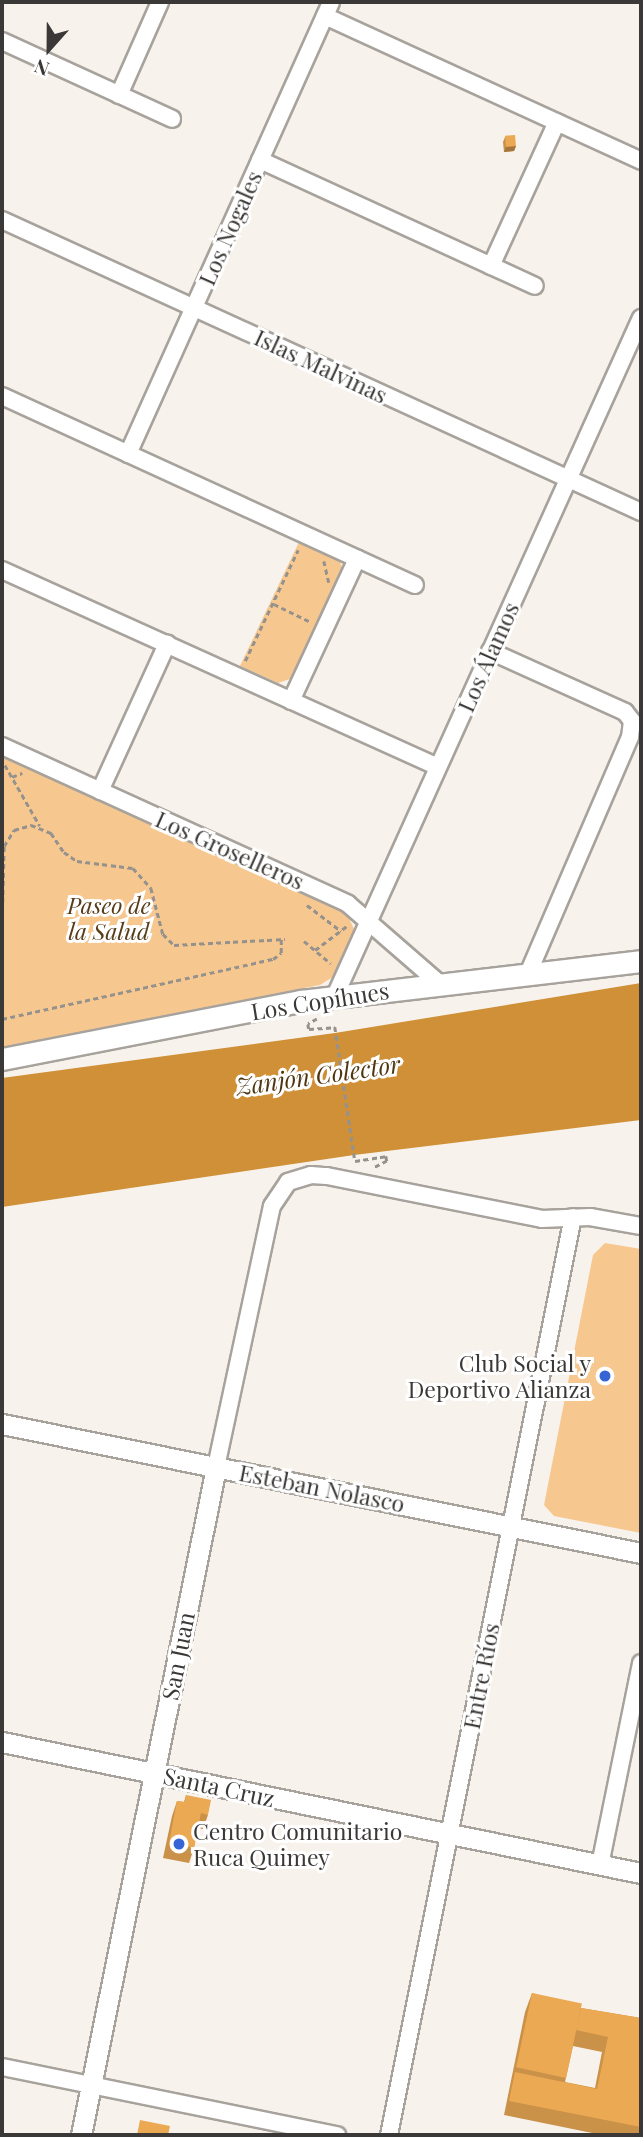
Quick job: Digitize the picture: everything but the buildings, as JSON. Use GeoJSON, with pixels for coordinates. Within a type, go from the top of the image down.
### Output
{"type":"FeatureCollection","features":[{"type":"Feature","properties":{"kind":"main road","name":"Los Copíhues"},"geometry":{"type":"LineString","coordinates":[[2,1059],[335,996],[641,961]]}},
{"type":"Feature","properties":{"kind":"street"},"geometry":{"type":"LineString","coordinates":[[119,94],[160,2]]}},
{"type":"Feature","properties":{"kind":"street"},"geometry":{"type":"LineString","coordinates":[[328,9],[641,161]]}},
{"type":"Feature","properties":{"kind":"street","name":"Los Nogales"},"geometry":{"type":"LineString","coordinates":[[128,454],[328,9]]}},
{"type":"Feature","properties":{"kind":"street"},"geometry":{"type":"LineString","coordinates":[[2,41],[172,119]]}},
{"type":"Feature","properties":{"kind":"street"},"geometry":{"type":"LineString","coordinates":[[491,266],[557,122]]}},
{"type":"Feature","properties":{"kind":"street"},"geometry":{"type":"LineString","coordinates":[[260,160],[535,286]]}},
{"type":"Feature","properties":{"kind":"street","name":"Islas Malvinas"},"geometry":{"type":"LineString","coordinates":[[2,220],[641,512]]}},
{"type":"Feature","properties":{"kind":"street","name":"Los Álamos"},"geometry":{"type":"LineString","coordinates":[[335,996],[361,921],[438,767],[640,324]]}},
{"type":"Feature","properties":{"kind":"street"},"geometry":{"type":"LineString","coordinates":[[2,396],[415,585]]}},
{"type":"Feature","properties":{"kind":"street"},"geometry":{"type":"LineString","coordinates":[[291,701],[357,559]]}},
{"type":"Feature","properties":{"kind":"street"},"geometry":{"type":"LineString","coordinates":[[2,570],[438,767]]}},
{"type":"Feature","properties":{"kind":"street"},"geometry":{"type":"LineString","coordinates":[[100,791],[167,644]]}},
{"type":"Feature","properties":{"kind":"street"},"geometry":{"type":"LineString","coordinates":[[491,651],[625,712],[632,721],[630,737],[528,974]]}},
{"type":"Feature","properties":{"kind":"street","name":"Los Groselleros"},"geometry":{"type":"LineString","coordinates":[[2,746],[343,902],[361,921],[440,984]]}},
{"type":"Feature","properties":{"kind":"street","name":"San Juan"},"geometry":{"type":"LineString","coordinates":[[81,2135],[216,1467],[272,1206],[288,1182],[319,1175],[542,1219],[573,1217]]}},
{"type":"Feature","properties":{"kind":"street"},"geometry":{"type":"LineString","coordinates":[[573,1217],[641,1226]]}},
{"type":"Feature","properties":{"kind":"street","name":"Entre Ríos"},"geometry":{"type":"LineString","coordinates":[[389,2135],[573,1217]]}},
{"type":"Feature","properties":{"kind":"street","name":"Esteban Nolasco"},"geometry":{"type":"LineString","coordinates":[[2,1424],[641,1553]]}},
{"type":"Feature","properties":{"kind":"street"},"geometry":{"type":"LineString","coordinates":[[600,1865],[641,1663]]}},
{"type":"Feature","properties":{"kind":"street","name":"Santa Cruz"},"geometry":{"type":"LineString","coordinates":[[2,1742],[641,1873]]}},
{"type":"Feature","properties":{"kind":"street"},"geometry":{"type":"LineString","coordinates":[[2,2067],[337,2135]]}},
{"type":"Feature","properties":{"kind":"path"},"geometry":{"type":"LineString","coordinates":[[242,663],[273,604],[299,543]]}},
{"type":"Feature","properties":{"kind":"path"},"geometry":{"type":"LineString","coordinates":[[322,554],[331,590]]}},
{"type":"Feature","properties":{"kind":"path"},"geometry":{"type":"LineString","coordinates":[[273,604],[315,624]]}},
{"type":"Feature","properties":{"kind":"path"},"geometry":{"type":"LineString","coordinates":[[2,759],[41,828]]}},
{"type":"Feature","properties":{"kind":"path"},"geometry":{"type":"LineString","coordinates":[[2,920],[6,841],[22,826],[41,828],[54,836],[73,859],[123,864],[136,871],[153,892],[165,939],[174,945],[283,939],[281,953],[273,959],[2,1019]]}},
{"type":"Feature","properties":{"kind":"path"},"geometry":{"type":"LineString","coordinates":[[315,950],[361,921]]}},
{"type":"Feature","properties":{"kind":"path"},"geometry":{"type":"LineString","coordinates":[[303,941],[337,969]]}},
{"type":"Feature","properties":{"kind":"path"},"geometry":{"type":"LineString","coordinates":[[333,1019],[335,1027]]}},
{"type":"Feature","properties":{"kind":"path"},"geometry":{"type":"LineString","coordinates":[[335,1033],[354,1155]]}},
{"type":"Feature","properties":{"kind":"green space"},"geometry":{"type":"Polygon","coordinates":[[[300,540],[339,559],[343,570],[293,678],[278,683],[240,666],[300,540]]]}},
{"type":"Feature","properties":{"kind":"green space","name":"Paseo de la Salud"},"geometry":{"type":"Polygon","coordinates":[[[10,758],[346,912],[355,931],[336,975],[320,985],[2,1047],[2,759],[10,758]]]}},
{"type":"Feature","properties":{"kind":"green space","name":"Club Social y Deportivo Alianza"},"geometry":{"type":"Polygon","coordinates":[[[605,1243],[641,1249],[641,1533],[554,1516],[544,1505],[593,1255],[605,1243]]]}},
{"type":"Feature","properties":{"kind":"water","name":"Zanjón Colector"},"geometry":{"type":"Polygon","coordinates":[[[641,983],[641,1120],[354,1155],[2,1207],[2,1078],[335,1033],[641,983]]]}},
{"type":"Feature","properties":{"kind":"place","name":"Club Social y Deportivo Alianza"},"geometry":{"type":"Point","coordinates":[605,1376]}},
{"type":"Feature","properties":{"kind":"place","name":"Centro Comunitario Ruca Quimey"},"geometry":{"type":"Point","coordinates":[179,1844]}}]}
